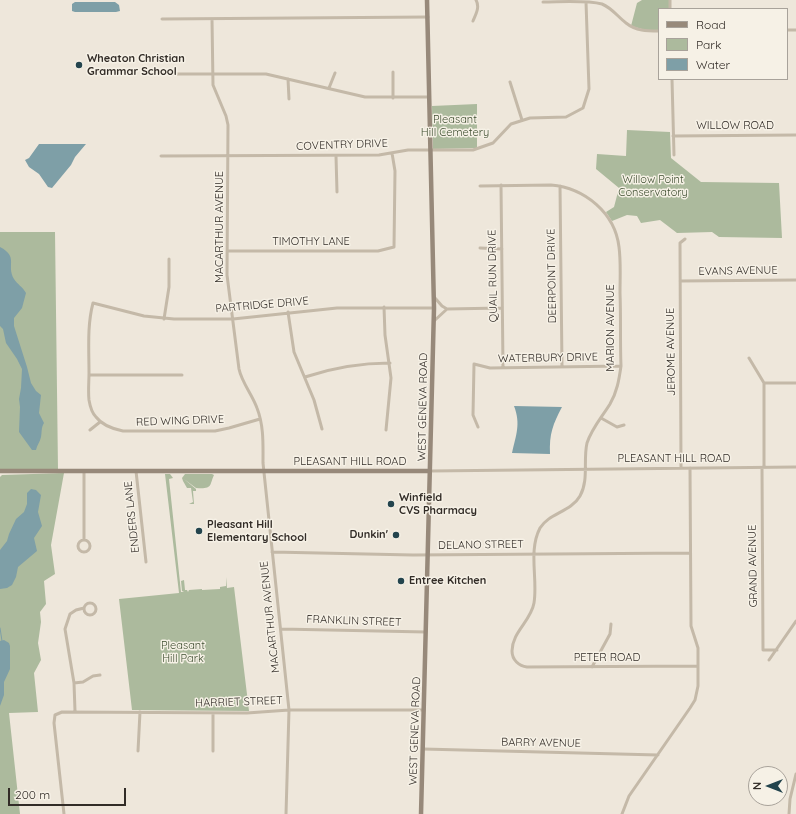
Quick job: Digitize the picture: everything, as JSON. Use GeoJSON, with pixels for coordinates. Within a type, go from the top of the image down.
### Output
{"type":"FeatureCollection","features":[{"type":"Feature","properties":{"kind":"main road","name":"WEST GENEVA ROAD"},"geometry":{"type":"LineString","coordinates":[[421,814],[434,321],[428,0]]}},
{"type":"Feature","properties":{"kind":"main road","name":"PLEASANT HILL ROAD"},"geometry":{"type":"LineString","coordinates":[[0,471],[430,471]]}},
{"type":"Feature","properties":{"kind":"street"},"geometry":{"type":"LineString","coordinates":[[473,21],[477,12],[478,3],[476,0]]}},
{"type":"Feature","properties":{"kind":"street"},"geometry":{"type":"LineString","coordinates":[[543,2],[598,3],[608,8],[626,23],[637,29],[658,31]]}},
{"type":"Feature","properties":{"kind":"street","name":"COVENTRY DRIVE"},"geometry":{"type":"LineString","coordinates":[[161,156],[379,155],[408,150],[473,150],[482,148],[493,143],[511,124],[530,118],[566,117],[583,108],[588,89],[586,2]]}},
{"type":"Feature","properties":{"kind":"street"},"geometry":{"type":"LineString","coordinates":[[162,19],[428,17]]}},
{"type":"Feature","properties":{"kind":"street","name":"MACARTHUR AVENUE"},"geometry":{"type":"LineString","coordinates":[[212,19],[212,74],[214,90],[227,120],[228,275],[240,374],[255,403],[263,435],[263,463],[290,710],[286,814]]}},
{"type":"Feature","properties":{"kind":"street"},"geometry":{"type":"LineString","coordinates":[[393,72],[394,98]]}},
{"type":"Feature","properties":{"kind":"street"},"geometry":{"type":"LineString","coordinates":[[329,88],[335,73]]}},
{"type":"Feature","properties":{"kind":"street"},"geometry":{"type":"LineString","coordinates":[[168,74],[266,74],[365,97],[430,98]]}},
{"type":"Feature","properties":{"kind":"street"},"geometry":{"type":"LineString","coordinates":[[288,79],[289,99]]}},
{"type":"Feature","properties":{"kind":"street"},"geometry":{"type":"LineString","coordinates":[[672,80],[674,154]]}},
{"type":"Feature","properties":{"kind":"street"},"geometry":{"type":"LineString","coordinates":[[510,82],[522,120]]}},
{"type":"Feature","properties":{"kind":"street","name":"WILLOW ROAD"},"geometry":{"type":"LineString","coordinates":[[673,136],[796,135]]}},
{"type":"Feature","properties":{"kind":"street","name":"TIMOTHY LANE"},"geometry":{"type":"LineString","coordinates":[[228,251],[378,251],[394,247],[395,171],[392,153]]}},
{"type":"Feature","properties":{"kind":"street"},"geometry":{"type":"LineString","coordinates":[[336,156],[337,192]]}},
{"type":"Feature","properties":{"kind":"street","name":"QUAIL RUN DRIVE"},"geometry":{"type":"LineString","coordinates":[[501,185],[503,368]]}},
{"type":"Feature","properties":{"kind":"street","name":"MARION AVENUE"},"geometry":{"type":"LineString","coordinates":[[480,186],[560,186],[580,193],[599,206],[611,223],[617,237],[620,256],[622,366],[620,379],[615,395],[591,433],[585,456],[584,483],[581,495],[568,509],[547,521],[541,527],[534,554],[534,604],[530,616],[517,633],[514,641],[512,653],[517,663]]}},
{"type":"Feature","properties":{"kind":"street","name":"DEERPOINT DRIVE"},"geometry":{"type":"LineString","coordinates":[[560,186],[562,367]]}},
{"type":"Feature","properties":{"kind":"street","name":"JEROME AVENUE"},"geometry":{"type":"LineString","coordinates":[[681,468],[680,243],[685,239]]}},
{"type":"Feature","properties":{"kind":"street"},"geometry":{"type":"LineString","coordinates":[[480,248],[502,249]]}},
{"type":"Feature","properties":{"kind":"street"},"geometry":{"type":"LineString","coordinates":[[164,319],[169,287],[169,259]]}},
{"type":"Feature","properties":{"kind":"street","name":"EVANS AVENUE"},"geometry":{"type":"LineString","coordinates":[[680,281],[796,280]]}},
{"type":"Feature","properties":{"kind":"street"},"geometry":{"type":"LineString","coordinates":[[434,296],[442,306],[447,309],[502,308]]}},
{"type":"Feature","properties":{"kind":"street","name":"PARTRIDGE DRIVE"},"geometry":{"type":"LineString","coordinates":[[89,375],[89,325],[93,303],[130,314],[164,319],[233,319],[337,308],[434,308]]}},
{"type":"Feature","properties":{"kind":"street"},"geometry":{"type":"LineString","coordinates":[[384,307],[385,335],[390,363],[391,389],[386,430]]}},
{"type":"Feature","properties":{"kind":"street"},"geometry":{"type":"LineString","coordinates":[[434,321],[447,309]]}},
{"type":"Feature","properties":{"kind":"street"},"geometry":{"type":"LineString","coordinates":[[288,312],[294,352],[316,406],[322,429]]}},
{"type":"Feature","properties":{"kind":"street","name":"GRAND AVENUE"},"geometry":{"type":"LineString","coordinates":[[750,358],[764,383],[763,650],[776,650]]}},
{"type":"Feature","properties":{"kind":"street"},"geometry":{"type":"LineString","coordinates":[[305,377],[328,370],[361,364],[390,363]]}},
{"type":"Feature","properties":{"kind":"street","name":"WATERBURY DRIVE"},"geometry":{"type":"LineString","coordinates":[[478,427],[473,415],[474,364],[490,368],[622,366]]}},
{"type":"Feature","properties":{"kind":"street"},"geometry":{"type":"LineString","coordinates":[[90,430],[100,422],[95,417],[90,405],[89,375],[182,375]]}},
{"type":"Feature","properties":{"kind":"street"},"geometry":{"type":"LineString","coordinates":[[764,383],[796,383]]}},
{"type":"Feature","properties":{"kind":"street"},"geometry":{"type":"LineString","coordinates":[[601,418],[617,426],[624,425]]}},
{"type":"Feature","properties":{"kind":"street","name":"RED WING DRIVE"},"geometry":{"type":"LineString","coordinates":[[100,422],[110,428],[123,431],[207,431],[229,428],[260,419]]}},
{"type":"Feature","properties":{"kind":"street","name":"PLEASANT HILL ROAD"},"geometry":{"type":"LineString","coordinates":[[430,471],[796,467]]}},
{"type":"Feature","properties":{"kind":"street"},"geometry":{"type":"LineString","coordinates":[[622,814],[629,796],[695,700],[698,686],[697,646],[691,626],[690,468]]}},
{"type":"Feature","properties":{"kind":"street"},"geometry":{"type":"LineString","coordinates":[[84,471],[84,540]]}},
{"type":"Feature","properties":{"kind":"street","name":"ENDERS LANE"},"geometry":{"type":"LineString","coordinates":[[136,471],[146,562]]}},
{"type":"Feature","properties":{"kind":"street","name":"DELANO STREET"},"geometry":{"type":"LineString","coordinates":[[272,552],[428,555],[690,553]]}},
{"type":"Feature","properties":{"kind":"street"},"geometry":{"type":"LineString","coordinates":[[75,711],[74,683],[65,632],[70,614],[76,610],[84,608],[85,604],[91,602],[94,604],[96,610],[94,613],[88,615],[84,608]]}},
{"type":"Feature","properties":{"kind":"street"},"geometry":{"type":"LineString","coordinates":[[769,660],[796,621]]}},
{"type":"Feature","properties":{"kind":"street"},"geometry":{"type":"LineString","coordinates":[[592,667],[610,634],[611,624]]}},
{"type":"Feature","properties":{"kind":"street","name":"FRANKLIN STREET"},"geometry":{"type":"LineString","coordinates":[[281,628],[426,632]]}},
{"type":"Feature","properties":{"kind":"street","name":"PETER ROAD"},"geometry":{"type":"LineString","coordinates":[[517,663],[527,667],[698,666]]}},
{"type":"Feature","properties":{"kind":"street"},"geometry":{"type":"LineString","coordinates":[[74,683],[83,682],[90,677],[100,675]]}},
{"type":"Feature","properties":{"kind":"street","name":"HARRIET STREET"},"geometry":{"type":"LineString","coordinates":[[64,814],[54,723],[55,715],[62,712],[247,713],[290,710],[424,710]]}},
{"type":"Feature","properties":{"kind":"street"},"geometry":{"type":"LineString","coordinates":[[138,752],[140,712]]}},
{"type":"Feature","properties":{"kind":"street"},"geometry":{"type":"LineString","coordinates":[[213,713],[213,751]]}},
{"type":"Feature","properties":{"kind":"street","name":"BARRY AVENUE"},"geometry":{"type":"LineString","coordinates":[[423,749],[658,755]]}},
{"type":"Feature","properties":{"kind":"street"},"geometry":{"type":"LineString","coordinates":[[789,814],[790,799],[795,784],[796,774]]}},
{"type":"Feature","properties":{"kind":"green space"},"geometry":{"type":"Polygon","coordinates":[[[642,0],[669,0],[670,8],[658,8],[658,31],[649,31],[631,26],[637,3],[642,0]]]}},
{"type":"Feature","properties":{"kind":"green space","name":"Pleasant Hill Cemetery"},"geometry":{"type":"Polygon","coordinates":[[[477,104],[477,148],[433,149],[432,106],[477,104]]]}},
{"type":"Feature","properties":{"kind":"green space","name":"Willow Point Conservatory"},"geometry":{"type":"Polygon","coordinates":[[[627,130],[670,132],[671,158],[701,182],[779,183],[782,238],[719,237],[712,232],[677,233],[660,220],[641,223],[637,216],[627,215],[612,221],[606,212],[614,207],[619,188],[596,169],[597,154],[626,156],[627,130]]]}},
{"type":"Feature","properties":{"kind":"green space"},"geometry":{"type":"Polygon","coordinates":[[[0,232],[55,232],[58,470],[0,470],[0,232]]]}},
{"type":"Feature","properties":{"kind":"green space"},"geometry":{"type":"Polygon","coordinates":[[[64,473],[51,545],[55,574],[44,581],[46,604],[40,612],[41,622],[38,643],[41,660],[34,673],[38,712],[9,713],[20,814],[0,814],[0,477],[2,475],[64,473]]]}},
{"type":"Feature","properties":{"kind":"green space","name":"Pleasant Hill Park"},"geometry":{"type":"Polygon","coordinates":[[[165,474],[170,474],[173,478],[169,479],[181,592],[184,592],[182,591],[181,581],[184,580],[185,590],[188,592],[189,590],[220,589],[220,587],[226,586],[226,577],[227,588],[234,587],[249,711],[132,710],[119,599],[179,593],[165,474]]]}},
{"type":"Feature","properties":{"kind":"green space"},"geometry":{"type":"Polygon","coordinates":[[[185,474],[214,475],[210,486],[205,488],[196,488],[184,479],[196,489],[196,491],[193,491],[194,504],[189,504],[193,502],[191,488],[187,488],[182,478],[185,474]]]}},
{"type":"Feature","properties":{"kind":"water"},"geometry":{"type":"Polygon","coordinates":[[[75,2],[115,2],[119,5],[120,11],[75,12],[72,11],[72,4],[75,2]]]}},
{"type":"Feature","properties":{"kind":"water"},"geometry":{"type":"Polygon","coordinates":[[[39,144],[86,144],[52,188],[48,187],[39,174],[29,167],[25,160],[29,158],[39,144]]]}},
{"type":"Feature","properties":{"kind":"water"},"geometry":{"type":"Polygon","coordinates":[[[0,247],[9,254],[14,279],[26,293],[22,308],[14,318],[14,326],[31,383],[36,391],[41,395],[39,413],[44,423],[41,439],[36,450],[32,450],[19,432],[19,399],[22,369],[6,343],[3,329],[0,326],[0,247]]]}},
{"type":"Feature","properties":{"kind":"water"},"geometry":{"type":"Polygon","coordinates":[[[514,406],[562,407],[552,429],[550,454],[512,453],[517,424],[514,406]]]}},
{"type":"Feature","properties":{"kind":"water"},"geometry":{"type":"Polygon","coordinates":[[[31,489],[36,490],[41,495],[38,512],[42,526],[34,538],[37,551],[18,567],[16,577],[12,585],[7,588],[0,589],[0,550],[7,541],[16,519],[24,512],[27,504],[27,493],[31,489]]]}},
{"type":"Feature","properties":{"kind":"water"},"geometry":{"type":"Polygon","coordinates":[[[4,640],[9,643],[10,646],[10,669],[4,682],[4,695],[0,706],[0,641],[4,640]]]}},
{"type":"Feature","properties":{"kind":"waterway"},"geometry":{"type":"LineString","coordinates":[[0,628],[2,641]]}},
{"type":"Feature","properties":{"kind":"place","name":"Wheaton Christian Grammar School"},"geometry":{"type":"Point","coordinates":[79,65]}},
{"type":"Feature","properties":{"kind":"place","name":"Winfield CVS Pharmacy"},"geometry":{"type":"Point","coordinates":[391,504]}},
{"type":"Feature","properties":{"kind":"place","name":"Pleasant Hill Elementary School"},"geometry":{"type":"Point","coordinates":[199,531]}},
{"type":"Feature","properties":{"kind":"place","name":"Dunkin'"},"geometry":{"type":"Point","coordinates":[396,535]}},
{"type":"Feature","properties":{"kind":"place","name":"Entree Kitchen"},"geometry":{"type":"Point","coordinates":[401,581]}}]}
